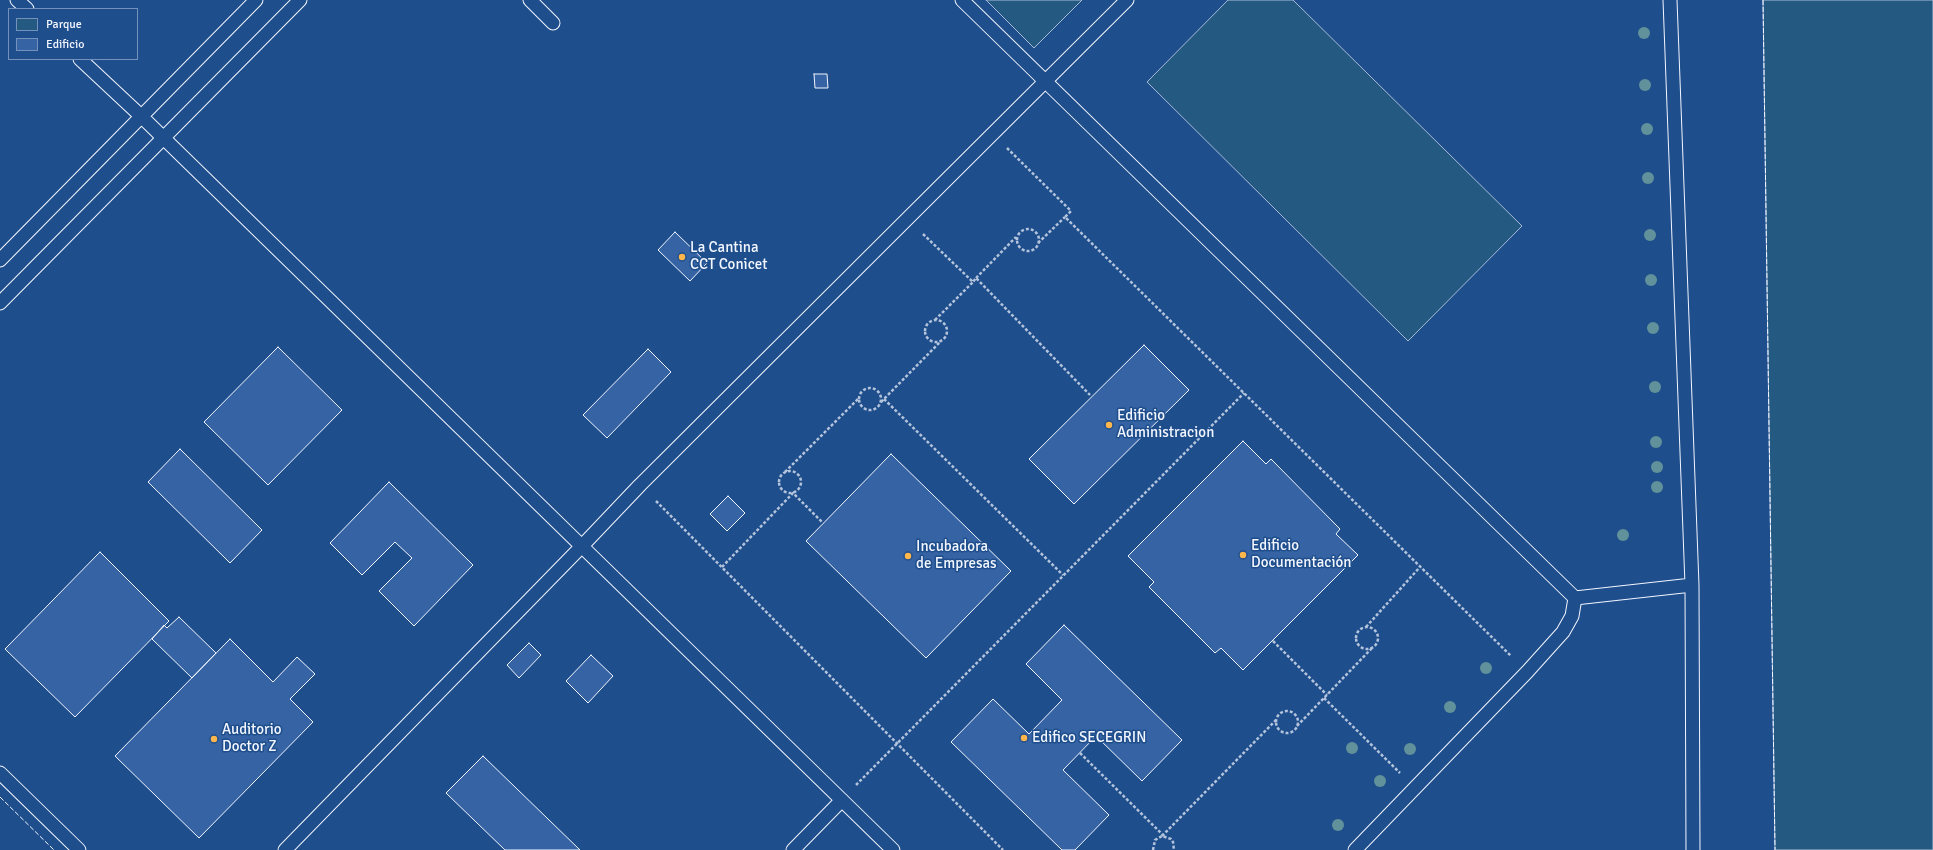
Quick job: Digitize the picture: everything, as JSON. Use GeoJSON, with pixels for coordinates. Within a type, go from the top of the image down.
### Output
{"type":"FeatureCollection","features":[{"type":"Feature","properties":{"kind":"lane"},"geometry":{"type":"LineString","coordinates":[[17,0],[26,8]]}},
{"type":"Feature","properties":{"kind":"lane"},"geometry":{"type":"LineString","coordinates":[[0,260],[256,0]]}},
{"type":"Feature","properties":{"kind":"lane"},"geometry":{"type":"LineString","coordinates":[[0,303],[300,0]]}},
{"type":"Feature","properties":{"kind":"lane"},"geometry":{"type":"LineString","coordinates":[[530,0],[553,23]]}},
{"type":"Feature","properties":{"kind":"lane"},"geometry":{"type":"LineString","coordinates":[[962,0],[1045,83],[1575,598]]}},
{"type":"Feature","properties":{"kind":"lane"},"geometry":{"type":"LineString","coordinates":[[285,850],[640,485],[1127,0]]}},
{"type":"Feature","properties":{"kind":"lane"},"geometry":{"type":"LineString","coordinates":[[1670,0],[1692,585],[1693,850]]}},
{"type":"Feature","properties":{"kind":"lane"},"geometry":{"type":"LineString","coordinates":[[81,60],[141,116],[893,850]]}},
{"type":"Feature","properties":{"kind":"lane"},"geometry":{"type":"LineString","coordinates":[[1575,598],[1692,585]]}},
{"type":"Feature","properties":{"kind":"lane"},"geometry":{"type":"LineString","coordinates":[[1355,850],[1414,787],[1527,672],[1563,632],[1572,616],[1575,598]]}},
{"type":"Feature","properties":{"kind":"lane"},"geometry":{"type":"LineString","coordinates":[[0,773],[78,850]]}},
{"type":"Feature","properties":{"kind":"lane"},"geometry":{"type":"LineString","coordinates":[[793,850],[842,800]]}},
{"type":"Feature","properties":{"kind":"path"},"geometry":{"type":"LineString","coordinates":[[993,134],[1071,211],[1032,250],[1025,250],[1018,246],[1017,237]]}},
{"type":"Feature","properties":{"kind":"path"},"geometry":{"type":"LineString","coordinates":[[1065,217],[1527,672]]}},
{"type":"Feature","properties":{"kind":"path"},"geometry":{"type":"LineString","coordinates":[[907,218],[973,282]]}},
{"type":"Feature","properties":{"kind":"path"},"geometry":{"type":"LineString","coordinates":[[941,341],[937,342],[929,340],[925,333],[927,324],[935,320],[1017,237],[1022,230],[1031,229],[1038,235],[1038,243]]}},
{"type":"Feature","properties":{"kind":"path"},"geometry":{"type":"LineString","coordinates":[[976,278],[1090,395]]}},
{"type":"Feature","properties":{"kind":"path"},"geometry":{"type":"LineString","coordinates":[[859,398],[861,404],[867,409],[875,408],[944,339],[947,330],[943,323],[935,320]]}},
{"type":"Feature","properties":{"kind":"path"},"geometry":{"type":"LineString","coordinates":[[823,523],[793,493],[784,491],[780,484],[780,479],[785,472],[859,398],[865,389],[874,388],[880,394],[881,402]]}},
{"type":"Feature","properties":{"kind":"path"},"geometry":{"type":"LineString","coordinates":[[842,800],[1244,393]]}},
{"type":"Feature","properties":{"kind":"path"},"geometry":{"type":"LineString","coordinates":[[884,399],[1063,575]]}},
{"type":"Feature","properties":{"kind":"path"},"geometry":{"type":"LineString","coordinates":[[722,567],[793,493],[799,490],[801,486],[801,477],[794,471],[785,472]]}},
{"type":"Feature","properties":{"kind":"path"},"geometry":{"type":"LineString","coordinates":[[640,485],[1003,850]]}},
{"type":"Feature","properties":{"kind":"path"},"geometry":{"type":"LineString","coordinates":[[1372,648],[1368,649],[1360,647],[1356,640],[1358,631],[1366,627],[1420,567]]}},
{"type":"Feature","properties":{"kind":"path"},"geometry":{"type":"LineString","coordinates":[[1276,720],[1277,728],[1283,734],[1292,732],[1377,642],[1377,633],[1370,627],[1366,627]]}},
{"type":"Feature","properties":{"kind":"path"},"geometry":{"type":"LineString","coordinates":[[1273,641],[1327,695]]}},
{"type":"Feature","properties":{"kind":"path"},"geometry":{"type":"LineString","coordinates":[[1324,698],[1414,787]]}},
{"type":"Feature","properties":{"kind":"path"},"geometry":{"type":"LineString","coordinates":[[1152,850],[1154,840],[1163,836],[1276,720],[1281,712],[1290,712],[1296,717],[1297,726]]}},
{"type":"Feature","properties":{"kind":"path"},"geometry":{"type":"LineString","coordinates":[[1080,753],[1163,836],[1171,839],[1174,850]]}},
{"type":"Feature","properties":{"kind":"green space"},"geometry":{"type":"Polygon","coordinates":[[[986,0],[1082,0],[1034,48],[986,0]]]}},
{"type":"Feature","properties":{"kind":"green space"},"geometry":{"type":"Polygon","coordinates":[[[1228,0],[1293,0],[1522,226],[1408,341],[1147,82],[1228,0]]]}},
{"type":"Feature","properties":{"kind":"green space"},"geometry":{"type":"Polygon","coordinates":[[[1763,0],[1933,0],[1933,850],[1775,850],[1763,0]]]}},
{"type":"Feature","properties":{"kind":"building"},"geometry":{"type":"Polygon","coordinates":[[[814,74],[827,74],[828,88],[815,88],[814,74]]]}},
{"type":"Feature","properties":{"kind":"building","name":"La Cantina CCT Conicet"},"geometry":{"type":"Polygon","coordinates":[[[675,232],[707,263],[690,281],[658,250],[675,232]]]}},
{"type":"Feature","properties":{"kind":"building","name":"Edificio Administracion"},"geometry":{"type":"Polygon","coordinates":[[[1144,345],[1189,390],[1074,504],[1029,459],[1144,345]]]}},
{"type":"Feature","properties":{"kind":"building"},"geometry":{"type":"Polygon","coordinates":[[[278,347],[342,410],[268,485],[204,422],[278,347]]]}},
{"type":"Feature","properties":{"kind":"building"},"geometry":{"type":"Polygon","coordinates":[[[648,349],[671,372],[607,438],[583,415],[648,349]]]}},
{"type":"Feature","properties":{"kind":"building","name":"Edificio Documentación"},"geometry":{"type":"Polygon","coordinates":[[[1243,441],[1266,464],[1271,459],[1340,529],[1336,534],[1358,555],[1243,670],[1221,648],[1215,653],[1149,587],[1154,582],[1128,556],[1243,441]]]}},
{"type":"Feature","properties":{"kind":"building"},"geometry":{"type":"Polygon","coordinates":[[[180,449],[262,530],[230,563],[148,482],[180,449]]]}},
{"type":"Feature","properties":{"kind":"building","name":"Incubadora de Empresas"},"geometry":{"type":"Polygon","coordinates":[[[891,454],[1011,571],[926,658],[806,541],[891,454]]]}},
{"type":"Feature","properties":{"kind":"building"},"geometry":{"type":"Polygon","coordinates":[[[389,482],[473,565],[414,626],[379,591],[412,558],[395,542],[362,575],[330,543],[389,482]]]}},
{"type":"Feature","properties":{"kind":"building"},"geometry":{"type":"Polygon","coordinates":[[[728,496],[745,513],[727,531],[710,514],[728,496]]]}},
{"type":"Feature","properties":{"kind":"building"},"geometry":{"type":"Polygon","coordinates":[[[100,552],[169,621],[75,717],[5,649],[100,552]]]}},
{"type":"Feature","properties":{"kind":"building"},"geometry":{"type":"Polygon","coordinates":[[[179,617],[216,653],[192,678],[152,639],[164,625],[167,628],[179,617]]]}},
{"type":"Feature","properties":{"kind":"building","name":"Edifico SECEGRIN"},"geometry":{"type":"Polygon","coordinates":[[[1064,625],[1182,740],[1142,781],[1096,736],[1063,770],[1109,815],[1075,850],[1062,850],[951,742],[993,699],[1029,734],[1062,700],[1026,664],[1064,625]]]}},
{"type":"Feature","properties":{"kind":"building","name":"Auditorio Doctor Z"},"geometry":{"type":"Polygon","coordinates":[[[230,639],[273,682],[297,657],[315,674],[290,699],[313,722],[199,838],[115,756],[230,639]]]}},
{"type":"Feature","properties":{"kind":"building"},"geometry":{"type":"Polygon","coordinates":[[[529,643],[541,655],[519,678],[507,665],[529,643]]]}},
{"type":"Feature","properties":{"kind":"building"},"geometry":{"type":"Polygon","coordinates":[[[591,655],[613,676],[588,703],[566,681],[591,655]]]}},
{"type":"Feature","properties":{"kind":"building"},"geometry":{"type":"Polygon","coordinates":[[[483,756],[580,850],[505,850],[446,793],[483,756]]]}},
{"type":"Feature","properties":{"kind":"fence"},"geometry":{"type":"LineString","coordinates":[[1763,0],[1775,850]]}},
{"type":"Feature","properties":{"kind":"fence"},"geometry":{"type":"LineString","coordinates":[[0,797],[54,850]]}},
{"type":"Feature","properties":{"kind":"place","name":"La Cantina CCT Conicet"},"geometry":{"type":"Point","coordinates":[682,257]}},
{"type":"Feature","properties":{"kind":"place","name":"Edificio Administracion"},"geometry":{"type":"Point","coordinates":[1109,425]}},
{"type":"Feature","properties":{"kind":"place","name":"Edificio Documentación"},"geometry":{"type":"Point","coordinates":[1243,555]}},
{"type":"Feature","properties":{"kind":"place","name":"Incubadora de Empresas"},"geometry":{"type":"Point","coordinates":[908,556]}},
{"type":"Feature","properties":{"kind":"place","name":"Edifico SECEGRIN"},"geometry":{"type":"Point","coordinates":[1024,738]}},
{"type":"Feature","properties":{"kind":"place","name":"Auditorio Doctor Z"},"geometry":{"type":"Point","coordinates":[214,739]}}]}
